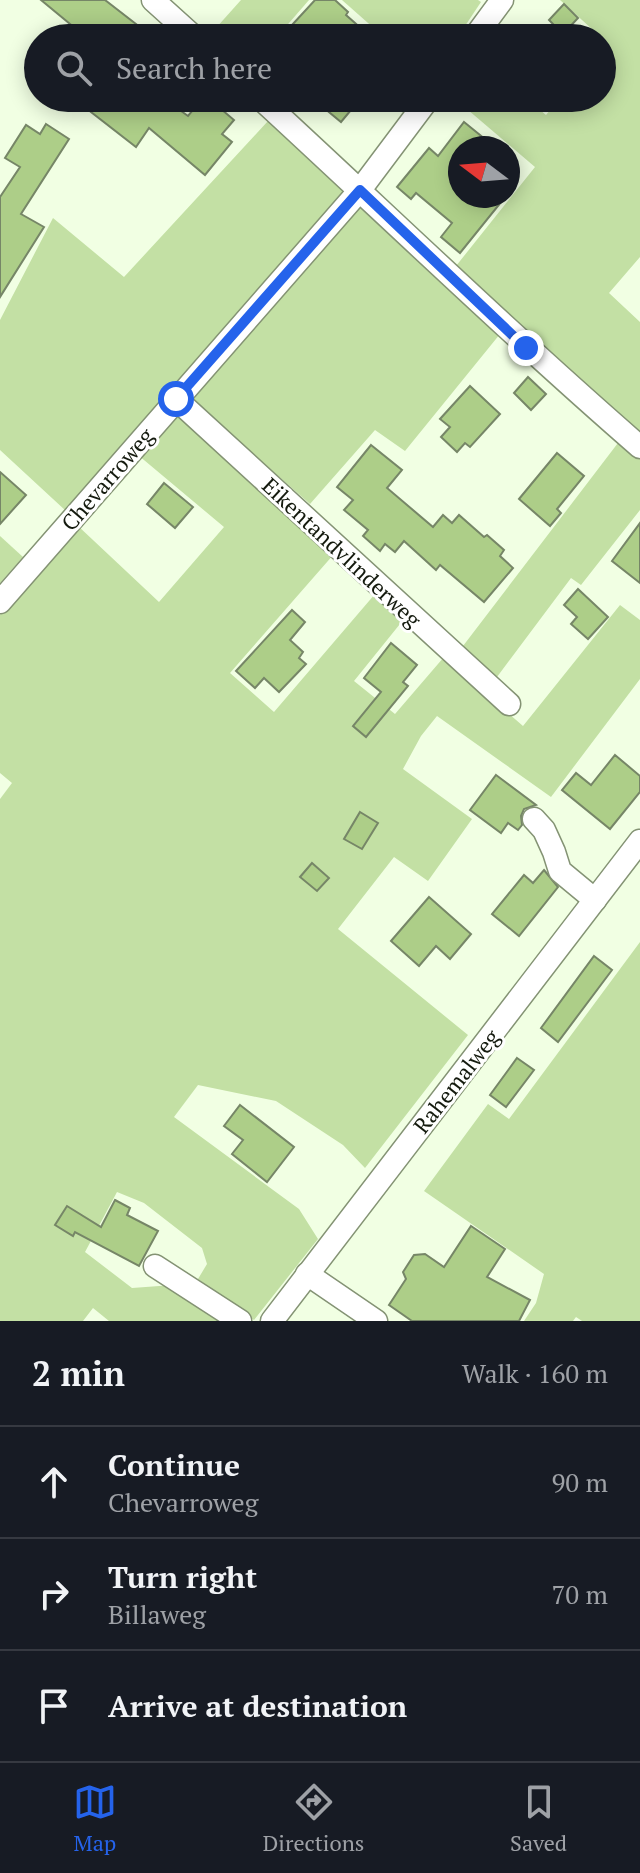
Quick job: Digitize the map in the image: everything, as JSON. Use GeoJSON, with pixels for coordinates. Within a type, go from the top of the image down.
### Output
{"type":"FeatureCollection","features":[{"type":"Feature","properties":{"kind":"street"},"geometry":{"type":"LineString","coordinates":[[153,0],[180,24]]}},
{"type":"Feature","properties":{"kind":"street"},"geometry":{"type":"LineString","coordinates":[[484,24],[502,0]]}},
{"type":"Feature","properties":{"kind":"street"},"geometry":{"type":"LineString","coordinates":[[275,112],[526,348],[640,447]]}},
{"type":"Feature","properties":{"kind":"street","name":"Chevarroweg"},"geometry":{"type":"LineString","coordinates":[[0,602],[360,190],[418,112]]}},
{"type":"Feature","properties":{"kind":"street","name":"Eikentandvlinderweg"},"geometry":{"type":"LineString","coordinates":[[176,399],[509,704]]}},
{"type":"Feature","properties":{"kind":"street"},"geometry":{"type":"LineString","coordinates":[[534,819],[544,830],[560,871],[595,900]]}},
{"type":"Feature","properties":{"kind":"street","name":"Rahemalweg"},"geometry":{"type":"LineString","coordinates":[[272,1321],[640,841]]}},
{"type":"Feature","properties":{"kind":"street"},"geometry":{"type":"LineString","coordinates":[[155,1266],[240,1321]]}},
{"type":"Feature","properties":{"kind":"street"},"geometry":{"type":"LineString","coordinates":[[307,1274],[376,1321]]}},
{"type":"Feature","properties":{"kind":"green space"},"geometry":{"type":"Polygon","coordinates":[[[241,0],[309,0],[288,24],[220,24],[241,0]]]}},
{"type":"Feature","properties":{"kind":"green space"},"geometry":{"type":"Polygon","coordinates":[[[342,0],[481,2],[466,24],[369,24],[342,0]]]}},
{"type":"Feature","properties":{"kind":"green space"},"geometry":{"type":"Polygon","coordinates":[[[560,0],[640,0],[640,257],[609,293],[640,322],[640,435],[456,266],[502,208],[520,208],[520,186],[535,167],[520,154],[520,136],[499,136],[470,112],[542,112],[546,115],[548,112],[616,112],[616,24],[586,24],[560,0]]]}},
{"type":"Feature","properties":{"kind":"green space"},"geometry":{"type":"Polygon","coordinates":[[[268,121],[345,190],[66,511],[0,450],[0,320],[53,218],[124,277],[268,121]]]}},
{"type":"Feature","properties":{"kind":"green space"},"geometry":{"type":"Polygon","coordinates":[[[361,199],[500,334],[405,451],[375,430],[310,504],[190,398],[361,199]]]}},
{"type":"Feature","properties":{"kind":"green space"},"geometry":{"type":"Polygon","coordinates":[[[177,409],[334,554],[230,673],[274,712],[375,594],[404,619],[354,681],[395,714],[444,657],[523,726],[620,605],[640,620],[640,679],[551,797],[437,716],[421,736],[403,769],[472,819],[428,881],[394,857],[338,929],[468,1035],[365,1168],[343,1145],[276,1101],[198,1085],[174,1117],[299,1209],[318,1239],[254,1320],[198,1279],[207,1264],[202,1248],[144,1203],[117,1192],[85,1252],[132,1288],[173,1285],[224,1321],[109,1321],[93,1308],[83,1321],[0,1321],[0,799],[12,783],[0,773],[0,615],[77,525],[159,602],[224,527],[138,455],[177,409]]]}},
{"type":"Feature","properties":{"kind":"green space"},"geometry":{"type":"Polygon","coordinates":[[[621,439],[640,459],[640,510],[581,585],[571,578],[497,677],[463,646],[621,439]]]}},
{"type":"Feature","properties":{"kind":"green space"},"geometry":{"type":"Polygon","coordinates":[[[0,536],[23,557],[0,583],[0,536]]]}},
{"type":"Feature","properties":{"kind":"green space"},"geometry":{"type":"Polygon","coordinates":[[[640,942],[640,1321],[582,1321],[576,1317],[573,1321],[524,1321],[536,1303],[544,1274],[424,1191],[488,1104],[509,1119],[640,942]]]}},
{"type":"Feature","properties":{"kind":"building"},"geometry":{"type":"Polygon","coordinates":[[[41,0],[105,0],[136,24],[70,24],[41,0]]]}},
{"type":"Feature","properties":{"kind":"building"},"geometry":{"type":"Polygon","coordinates":[[[315,0],[335,0],[356,24],[293,24],[315,0]]]}},
{"type":"Feature","properties":{"kind":"building"},"geometry":{"type":"Polygon","coordinates":[[[564,4],[578,18],[572,24],[553,24],[549,20],[564,4]]]}},
{"type":"Feature","properties":{"kind":"building"},"geometry":{"type":"Polygon","coordinates":[[[91,112],[182,112],[188,116],[191,112],[225,112],[234,120],[222,134],[232,142],[205,175],[149,128],[136,147],[91,112]]]}},
{"type":"Feature","properties":{"kind":"building"},"geometry":{"type":"Polygon","coordinates":[[[329,112],[349,112],[341,122],[329,112]]]}},
{"type":"Feature","properties":{"kind":"building"},"geometry":{"type":"Polygon","coordinates":[[[464,122],[481,136],[453,136],[464,122]]]}},
{"type":"Feature","properties":{"kind":"building"},"geometry":{"type":"Polygon","coordinates":[[[46,124],[69,139],[21,214],[44,227],[0,297],[0,197],[20,167],[5,158],[26,125],[40,134],[46,124]]]}},
{"type":"Feature","properties":{"kind":"building"},"geometry":{"type":"Polygon","coordinates":[[[448,143],[448,208],[496,208],[460,253],[441,237],[452,223],[416,193],[411,199],[397,187],[429,148],[438,156],[448,143]]]}},
{"type":"Feature","properties":{"kind":"building"},"geometry":{"type":"Polygon","coordinates":[[[528,377],[546,394],[531,410],[514,393],[528,377]]]}},
{"type":"Feature","properties":{"kind":"building"},"geometry":{"type":"Polygon","coordinates":[[[470,386],[500,414],[470,447],[465,443],[457,452],[441,437],[450,427],[440,419],[470,386]]]}},
{"type":"Feature","properties":{"kind":"building"},"geometry":{"type":"Polygon","coordinates":[[[371,445],[402,470],[387,488],[433,527],[443,515],[452,523],[459,515],[504,550],[500,556],[513,568],[484,602],[440,565],[436,570],[404,541],[395,552],[385,544],[380,551],[363,536],[368,530],[344,510],[353,500],[337,487],[371,445]]]}},
{"type":"Feature","properties":{"kind":"building"},"geometry":{"type":"Polygon","coordinates":[[[557,453],[584,476],[557,509],[561,513],[550,526],[519,499],[557,453]]]}},
{"type":"Feature","properties":{"kind":"building"},"geometry":{"type":"Polygon","coordinates":[[[0,472],[26,495],[0,524],[0,472]]]}},
{"type":"Feature","properties":{"kind":"building"},"geometry":{"type":"Polygon","coordinates":[[[164,483],[193,507],[175,528],[147,504],[164,483]]]}},
{"type":"Feature","properties":{"kind":"building"},"geometry":{"type":"Polygon","coordinates":[[[640,523],[640,583],[612,561],[640,523]]]}},
{"type":"Feature","properties":{"kind":"building"},"geometry":{"type":"Polygon","coordinates":[[[578,589],[608,617],[588,639],[571,624],[577,617],[564,605],[578,589]]]}},
{"type":"Feature","properties":{"kind":"building"},"geometry":{"type":"Polygon","coordinates":[[[292,610],[305,622],[290,640],[303,652],[299,658],[306,664],[279,692],[264,678],[255,688],[236,671],[292,610]]]}},
{"type":"Feature","properties":{"kind":"building"},"geometry":{"type":"Polygon","coordinates":[[[391,643],[417,665],[403,682],[408,686],[366,737],[353,726],[381,692],[364,678],[391,643]]]}},
{"type":"Feature","properties":{"kind":"building"},"geometry":{"type":"Polygon","coordinates":[[[615,755],[640,776],[640,792],[610,829],[562,790],[576,773],[591,785],[615,755]]]}},
{"type":"Feature","properties":{"kind":"building"},"geometry":{"type":"Polygon","coordinates":[[[496,775],[536,805],[524,809],[522,825],[518,830],[508,823],[501,833],[470,810],[496,775]]]}},
{"type":"Feature","properties":{"kind":"building"},"geometry":{"type":"Polygon","coordinates":[[[360,812],[378,823],[362,849],[344,839],[360,812]]]}},
{"type":"Feature","properties":{"kind":"building"},"geometry":{"type":"Polygon","coordinates":[[[312,863],[329,878],[317,891],[300,877],[312,863]]]}},
{"type":"Feature","properties":{"kind":"building"},"geometry":{"type":"Polygon","coordinates":[[[544,870],[558,887],[519,936],[492,914],[524,875],[533,883],[544,870]]]}},
{"type":"Feature","properties":{"kind":"building"},"geometry":{"type":"Polygon","coordinates":[[[429,897],[471,934],[450,959],[436,946],[419,966],[391,941],[429,897]]]}},
{"type":"Feature","properties":{"kind":"building"},"geometry":{"type":"Polygon","coordinates":[[[594,956],[612,970],[558,1042],[541,1028],[594,956]]]}},
{"type":"Feature","properties":{"kind":"building"},"geometry":{"type":"Polygon","coordinates":[[[517,1058],[534,1070],[506,1107],[490,1095],[517,1058]]]}},
{"type":"Feature","properties":{"kind":"building"},"geometry":{"type":"Polygon","coordinates":[[[240,1105],[294,1147],[267,1182],[232,1154],[243,1140],[224,1126],[240,1105]]]}},
{"type":"Feature","properties":{"kind":"building"},"geometry":{"type":"Polygon","coordinates":[[[115,1200],[130,1208],[127,1215],[158,1231],[139,1266],[75,1232],[73,1236],[55,1225],[67,1206],[101,1227],[115,1200]]]}},
{"type":"Feature","properties":{"kind":"building"},"geometry":{"type":"Polygon","coordinates":[[[471,1226],[505,1249],[487,1277],[530,1300],[519,1321],[412,1321],[389,1305],[406,1279],[403,1272],[414,1255],[425,1254],[444,1267],[471,1226]]]}},
{"type":"Feature","properties":{"kind":"route"},"geometry":{"type":"LineString","coordinates":[[176,399],[360,190],[526,348]]}}]}
